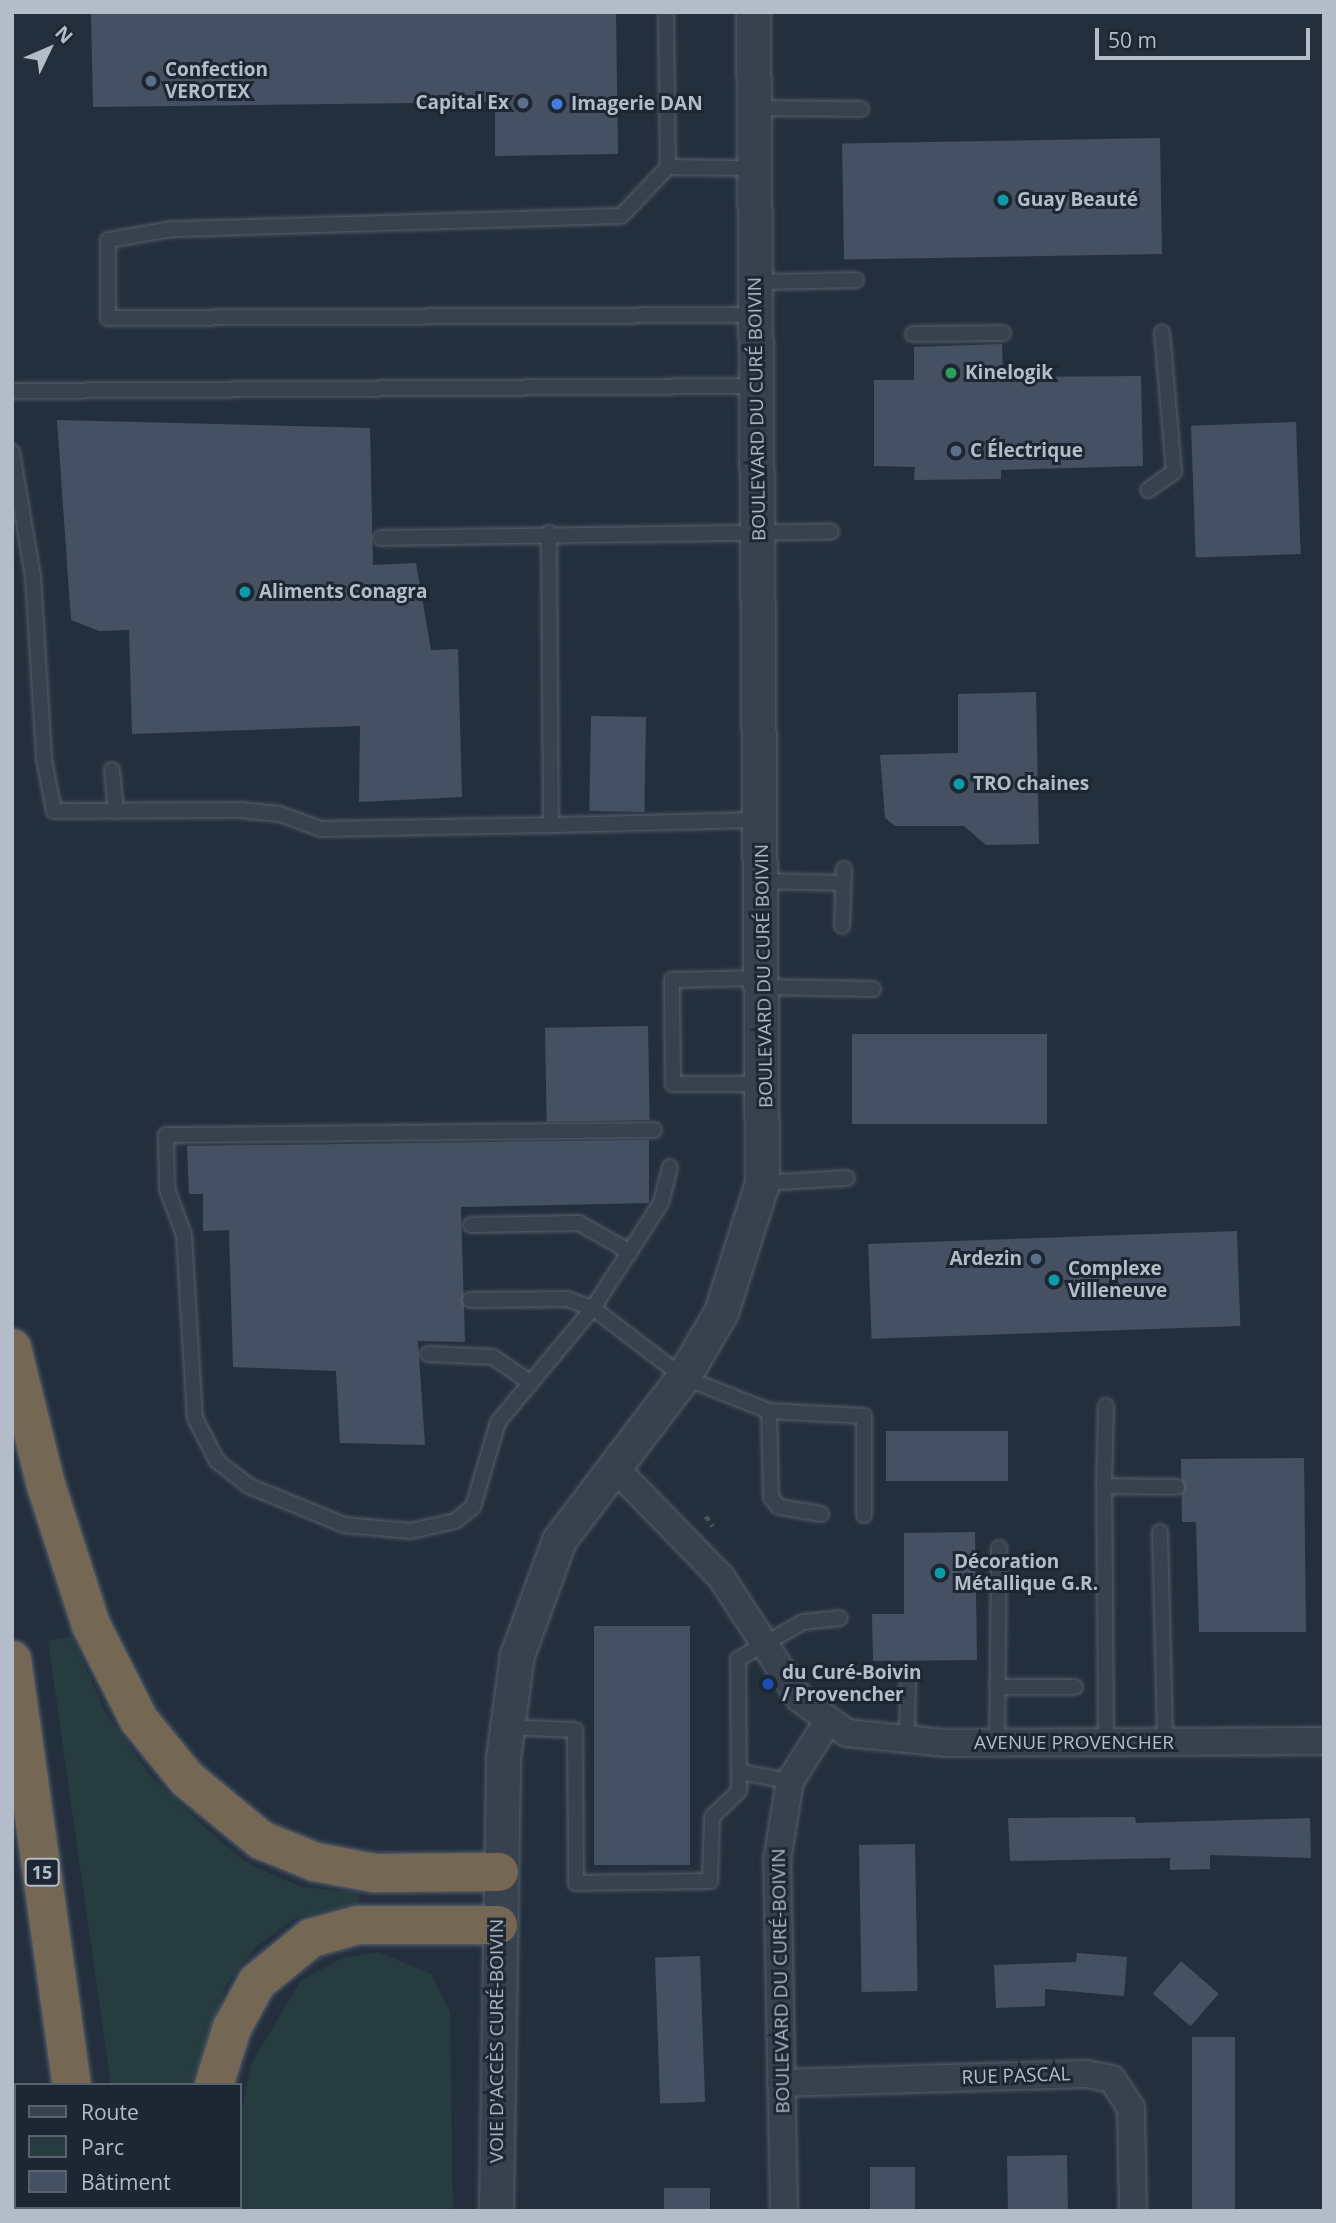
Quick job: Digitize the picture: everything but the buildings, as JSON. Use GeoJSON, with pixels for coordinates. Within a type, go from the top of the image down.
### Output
{"type":"FeatureCollection","features":[{"type":"Feature","properties":{"kind":"highway"},"geometry":{"type":"LineString","coordinates":[[12,1348],[46,1485],[91,1625],[139,1720],[187,1779],[261,1840],[315,1862],[374,1873],[499,1872]]}},
{"type":"Feature","properties":{"kind":"highway","name":"15"},"geometry":{"type":"LineString","coordinates":[[12,1660],[72,2083]]}},
{"type":"Feature","properties":{"kind":"highway"},"geometry":{"type":"LineString","coordinates":[[215,2083],[251,1992],[274,1963],[311,1938],[358,1924],[498,1925]]}},
{"type":"Feature","properties":{"kind":"street","name":"BOULEVARD DU CURÉ BOIVIN"},"geometry":{"type":"LineString","coordinates":[[499,1872],[505,1727],[517,1655],[539,1583],[571,1521],[683,1377],[737,1276],[762,1183],[766,1084],[752,108],[753,12]]}},
{"type":"Feature","properties":{"kind":"street"},"geometry":{"type":"LineString","coordinates":[[613,1466],[684,1533],[766,1641],[800,1699],[827,1723]]}},
{"type":"Feature","properties":{"kind":"street","name":"AVENUE PROVENCHER"},"geometry":{"type":"LineString","coordinates":[[827,1723],[858,1737],[907,1742],[1324,1741]]}},
{"type":"Feature","properties":{"kind":"street","name":"BOULEVARD DU CURÉ-BOIVIN"},"geometry":{"type":"LineString","coordinates":[[784,2211],[777,1861],[790,1781],[827,1723]]}},
{"type":"Feature","properties":{"kind":"street","name":"VOIE D'ACCÈS CURÉ-BOIVIN"},"geometry":{"type":"LineString","coordinates":[[496,2211],[499,1872]]}},
{"type":"Feature","properties":{"kind":"street","name":"RUE PASCAL"},"geometry":{"type":"LineString","coordinates":[[781,2083],[1087,2074],[1112,2079],[1131,2108],[1133,2211]]}},
{"type":"Feature","properties":{"kind":"lane"},"geometry":{"type":"LineString","coordinates":[[666,12],[668,167],[621,216],[172,229],[108,240],[108,318],[756,315]]}},
{"type":"Feature","properties":{"kind":"lane"},"geometry":{"type":"LineString","coordinates":[[752,108],[861,109]]}},
{"type":"Feature","properties":{"kind":"lane"},"geometry":{"type":"LineString","coordinates":[[668,167],[754,168]]}},
{"type":"Feature","properties":{"kind":"lane"},"geometry":{"type":"LineString","coordinates":[[755,282],[856,280]]}},
{"type":"Feature","properties":{"kind":"lane"},"geometry":{"type":"LineString","coordinates":[[913,334],[1003,333]]}},
{"type":"Feature","properties":{"kind":"lane"},"geometry":{"type":"LineString","coordinates":[[1148,490],[1174,472],[1162,333]]}},
{"type":"Feature","properties":{"kind":"lane"},"geometry":{"type":"LineString","coordinates":[[12,391],[756,386]]}},
{"type":"Feature","properties":{"kind":"lane"},"geometry":{"type":"LineString","coordinates":[[12,452],[33,577],[44,758],[54,811],[240,810],[280,814],[321,830],[762,820]]}},
{"type":"Feature","properties":{"kind":"lane"},"geometry":{"type":"LineString","coordinates":[[381,538],[549,533],[760,536],[831,532]]}},
{"type":"Feature","properties":{"kind":"lane"},"geometry":{"type":"LineString","coordinates":[[549,533],[551,825]]}},
{"type":"Feature","properties":{"kind":"lane"},"geometry":{"type":"LineString","coordinates":[[112,770],[116,811]]}},
{"type":"Feature","properties":{"kind":"lane"},"geometry":{"type":"LineString","coordinates":[[762,881],[844,876],[842,926]]}},
{"type":"Feature","properties":{"kind":"lane"},"geometry":{"type":"LineString","coordinates":[[766,1084],[673,1084],[672,980],[764,982],[873,989]]}},
{"type":"Feature","properties":{"kind":"lane"},"geometry":{"type":"LineString","coordinates":[[654,1130],[166,1135],[167,1189],[184,1235],[195,1418],[229,1472],[344,1525],[437,1527],[473,1507],[485,1483],[489,1441],[531,1383],[593,1308],[630,1252],[661,1203],[670,1167]]}},
{"type":"Feature","properties":{"kind":"lane"},"geometry":{"type":"LineString","coordinates":[[762,1183],[847,1178]]}},
{"type":"Feature","properties":{"kind":"lane"},"geometry":{"type":"LineString","coordinates":[[471,1225],[579,1223],[630,1252]]}},
{"type":"Feature","properties":{"kind":"lane"},"geometry":{"type":"LineString","coordinates":[[470,1300],[567,1299],[593,1308],[683,1377],[769,1411],[864,1416],[864,1515]]}},
{"type":"Feature","properties":{"kind":"lane"},"geometry":{"type":"LineString","coordinates":[[428,1354],[493,1357],[531,1383]]}},
{"type":"Feature","properties":{"kind":"lane"},"geometry":{"type":"LineString","coordinates":[[1106,1406],[1106,1742]]}},
{"type":"Feature","properties":{"kind":"lane"},"geometry":{"type":"LineString","coordinates":[[769,1411],[771,1497],[779,1507],[821,1514]]}},
{"type":"Feature","properties":{"kind":"lane"},"geometry":{"type":"LineString","coordinates":[[1104,1486],[1177,1487]]}},
{"type":"Feature","properties":{"kind":"lane"},"geometry":{"type":"LineString","coordinates":[[1160,1532],[1165,1742]]}},
{"type":"Feature","properties":{"kind":"lane"},"geometry":{"type":"LineString","coordinates":[[997,1743],[999,1548]]}},
{"type":"Feature","properties":{"kind":"lane"},"geometry":{"type":"LineString","coordinates":[[505,1727],[575,1730],[576,1882],[710,1881],[712,1817],[739,1791],[735,1667],[766,1641],[803,1622],[840,1618]]}},
{"type":"Feature","properties":{"kind":"lane"},"geometry":{"type":"LineString","coordinates":[[907,1742],[908,1677]]}},
{"type":"Feature","properties":{"kind":"lane"},"geometry":{"type":"LineString","coordinates":[[997,1687],[1075,1687]]}},
{"type":"Feature","properties":{"kind":"lane"},"geometry":{"type":"LineString","coordinates":[[740,1772],[790,1781]]}},
{"type":"Feature","properties":{"kind":"green space"},"geometry":{"type":"Polygon","coordinates":[[[72,1636],[105,1711],[150,1775],[246,1862],[301,1887],[360,1892],[358,1903],[294,1919],[256,1947],[227,1984],[192,2083],[111,2083],[48,1641],[72,1636]]]}},
{"type":"Feature","properties":{"kind":"green space"},"geometry":{"type":"Polygon","coordinates":[[[378,1952],[431,1974],[450,2012],[453,2211],[234,2211],[242,2209],[242,2111],[251,2064],[301,1980],[343,1958],[378,1952]]]}},
{"type":"Feature","properties":{"kind":"place","name":"Confection VEROTEX"},"geometry":{"type":"Point","coordinates":[151,81]}},
{"type":"Feature","properties":{"kind":"place","name":"Capital Ex"},"geometry":{"type":"Point","coordinates":[523,103]}},
{"type":"Feature","properties":{"kind":"place","name":"Imagerie DAN"},"geometry":{"type":"Point","coordinates":[557,104]}},
{"type":"Feature","properties":{"kind":"place","name":"Guay Beauté"},"geometry":{"type":"Point","coordinates":[1003,200]}},
{"type":"Feature","properties":{"kind":"place","name":"Kinelogik"},"geometry":{"type":"Point","coordinates":[951,373]}},
{"type":"Feature","properties":{"kind":"place","name":"C Électrique"},"geometry":{"type":"Point","coordinates":[956,451]}},
{"type":"Feature","properties":{"kind":"place","name":"Aliments Conagra"},"geometry":{"type":"Point","coordinates":[245,592]}},
{"type":"Feature","properties":{"kind":"place","name":"TRO chaines"},"geometry":{"type":"Point","coordinates":[959,784]}},
{"type":"Feature","properties":{"kind":"place","name":"Ardezin"},"geometry":{"type":"Point","coordinates":[1036,1259]}},
{"type":"Feature","properties":{"kind":"place","name":"Complexe Villeneuve"},"geometry":{"type":"Point","coordinates":[1054,1280]}},
{"type":"Feature","properties":{"kind":"place","name":"Décoration Métallique G.R."},"geometry":{"type":"Point","coordinates":[940,1573]}},
{"type":"Feature","properties":{"kind":"place","name":"du Curé-Boivin / Provencher"},"geometry":{"type":"Point","coordinates":[768,1684]}}]}
